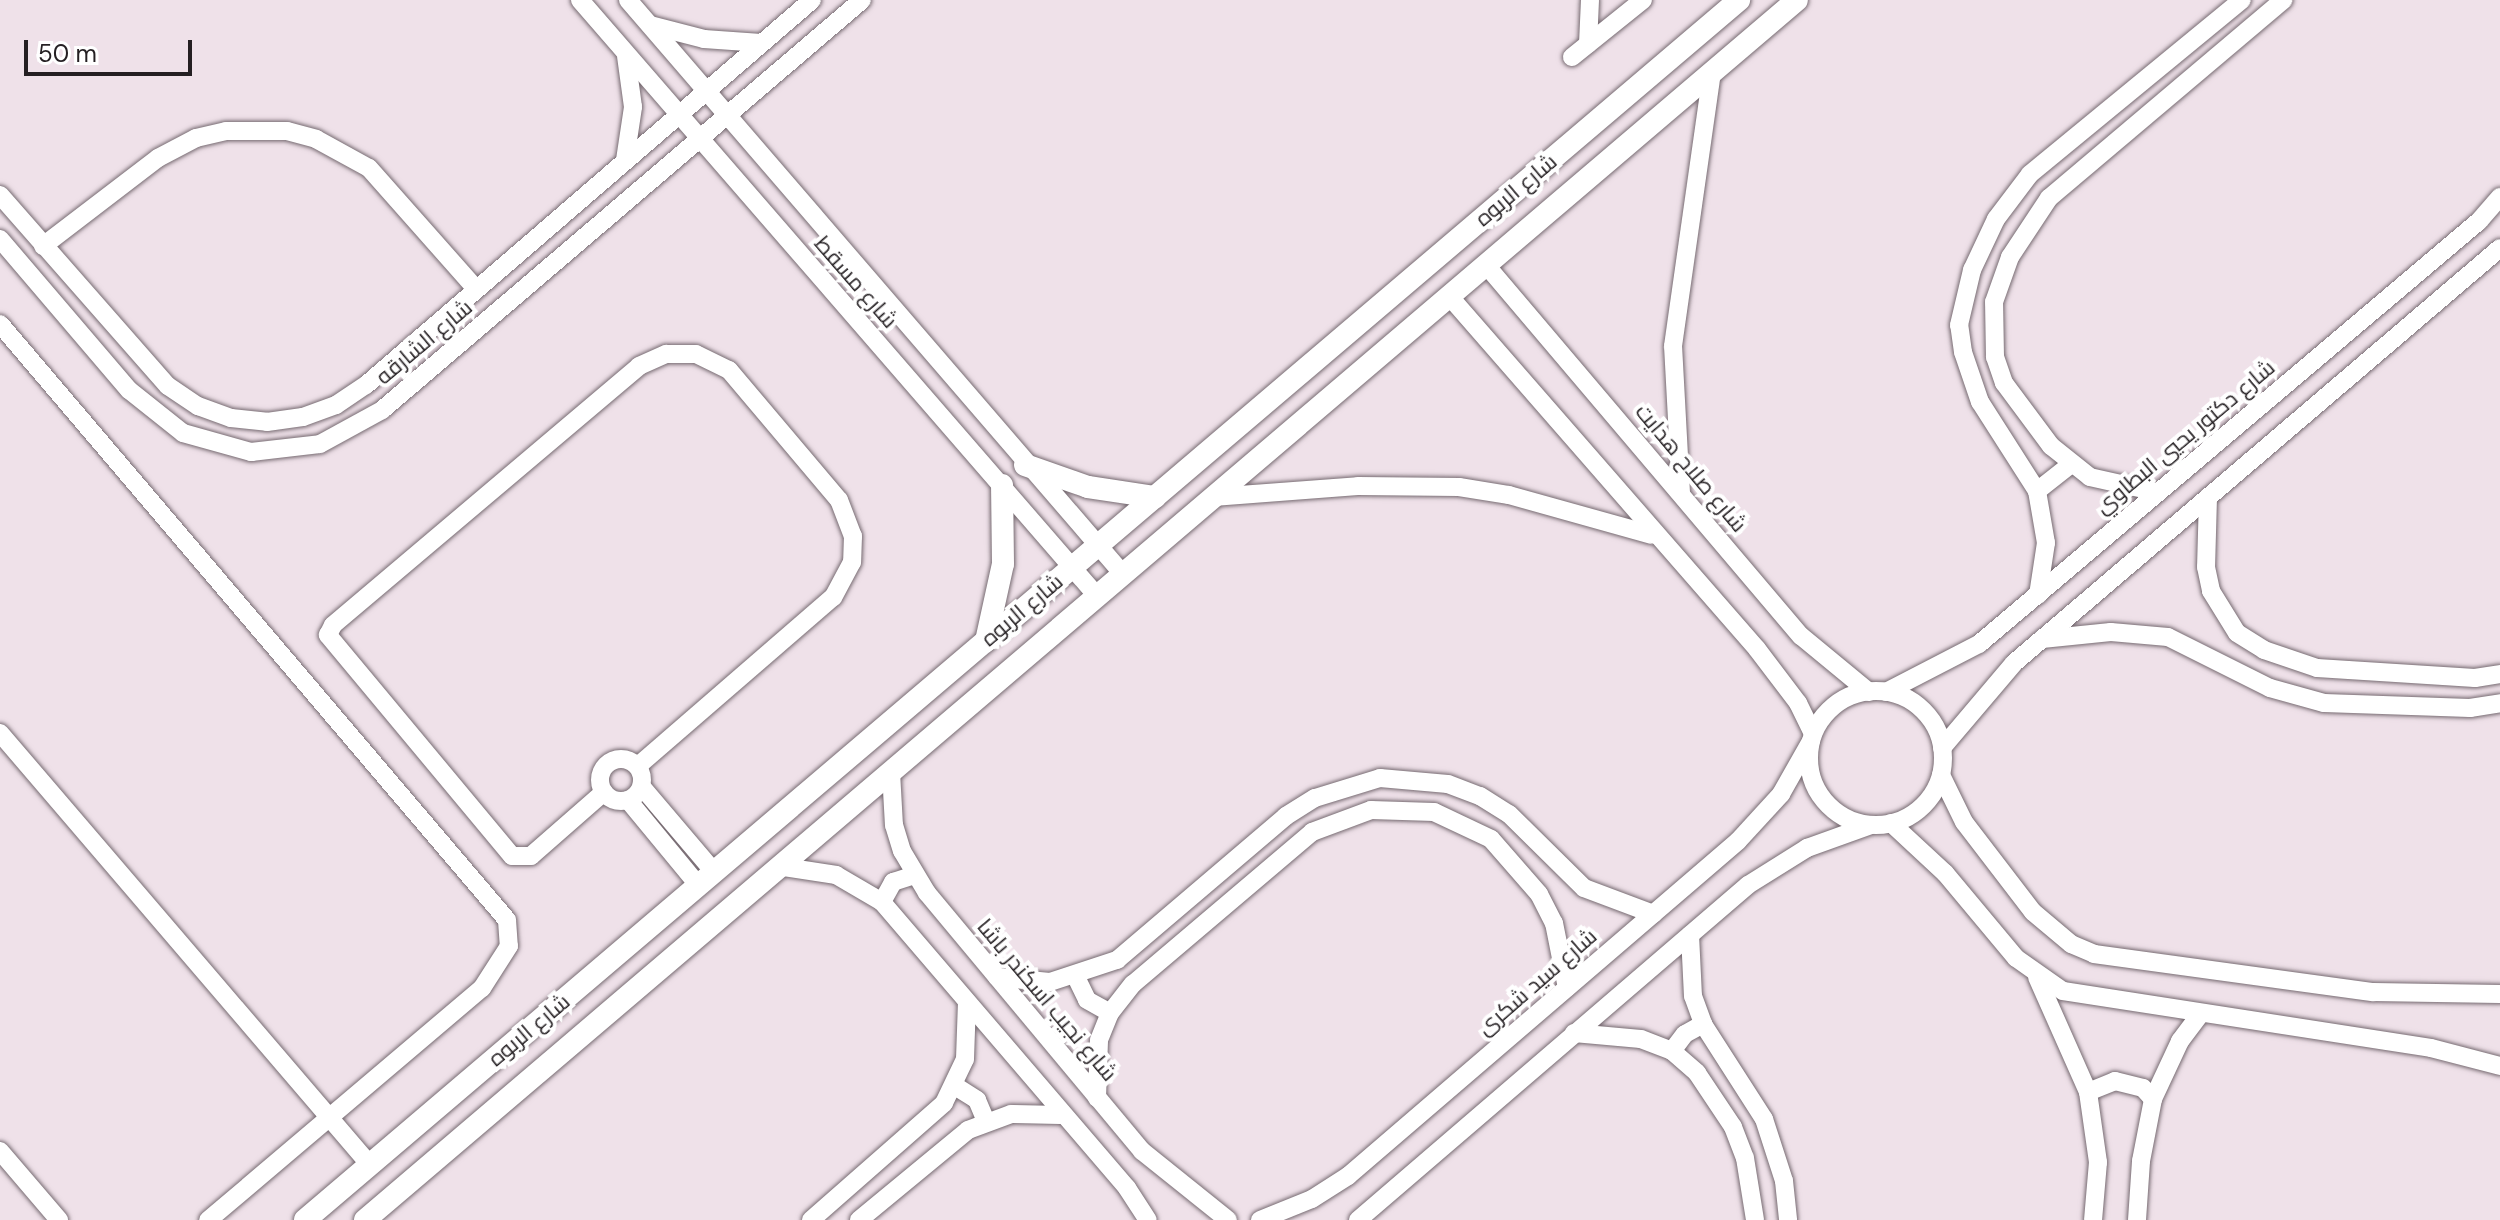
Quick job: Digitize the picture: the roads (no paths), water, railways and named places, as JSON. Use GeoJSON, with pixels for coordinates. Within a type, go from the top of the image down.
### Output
{"type":"FeatureCollection","features":[{"type":"Feature","properties":{"kind":"street","name":"شارع مسقط"},"geometry":{"type":"LineString","coordinates":[[580,0],[1097,596]]}},
{"type":"Feature","properties":{"kind":"street","name":"شارع مسقط"},"geometry":{"type":"LineString","coordinates":[[628,0],[1025,465],[1123,574]]}},
{"type":"Feature","properties":{"kind":"street","name":"شارع الشارقه"},"geometry":{"type":"LineString","coordinates":[[0,195],[168,386],[198,406],[231,418],[267,422],[336,405],[812,0]]}},
{"type":"Feature","properties":{"kind":"street","name":"شارع الشارقه"},"geometry":{"type":"LineString","coordinates":[[0,239],[154,414],[216,446],[286,451],[320,444],[382,410],[862,0]]}},
{"type":"Feature","properties":{"kind":"street"},"geometry":{"type":"LineString","coordinates":[[1588,44],[1590,0]]}},
{"type":"Feature","properties":{"kind":"street"},"geometry":{"type":"LineString","coordinates":[[1572,57],[1643,0]]}},
{"type":"Feature","properties":{"kind":"street","name":"شارع الربوه"},"geometry":{"type":"LineString","coordinates":[[305,1220],[1739,0]]}},
{"type":"Feature","properties":{"kind":"street","name":"شارع الربوه"},"geometry":{"type":"LineString","coordinates":[[372,1216],[1797,0]]}},
{"type":"Feature","properties":{"kind":"street"},"geometry":{"type":"LineString","coordinates":[[2038,595],[2046,543],[2037,491],[1980,402],[1963,352],[1959,325],[1982,244],[2030,174],[2242,0]]}},
{"type":"Feature","properties":{"kind":"street"},"geometry":{"type":"LineString","coordinates":[[2157,492],[2111,486],[2070,465],[2018,407],[1995,357],[1994,302],[2010,257],[2034,216],[2071,177],[2283,0]]}},
{"type":"Feature","properties":{"kind":"street"},"geometry":{"type":"LineString","coordinates":[[649,25],[704,39],[761,43]]}},
{"type":"Feature","properties":{"kind":"street"},"geometry":{"type":"LineString","coordinates":[[625,53],[633,107],[625,160]]}},
{"type":"Feature","properties":{"kind":"street"},"geometry":{"type":"LineString","coordinates":[[1681,493],[1673,346],[1712,73]]}},
{"type":"Feature","properties":{"kind":"street"},"geometry":{"type":"LineString","coordinates":[[43,246],[158,158],[196,138],[226,131],[287,131],[330,145],[369,168],[476,289]]}},
{"type":"Feature","properties":{"kind":"street","name":"شارع دكتور يحيي البطاوي"},"geometry":{"type":"LineString","coordinates":[[1878,692],[1950,663],[2038,595],[2500,197]]}},
{"type":"Feature","properties":{"kind":"street"},"geometry":{"type":"LineString","coordinates":[[1942,748],[1987,689],[2042,639],[2500,248]]}},
{"type":"Feature","properties":{"kind":"street","name":"شارع صلاح هدايت"},"geometry":{"type":"LineString","coordinates":[[1486,265],[1801,636],[1878,692]]}},
{"type":"Feature","properties":{"kind":"street"},"geometry":{"type":"LineString","coordinates":[[1450,297],[1653,535],[1778,675],[1812,737]]}},
{"type":"Feature","properties":{"kind":"street"},"geometry":{"type":"LineString","coordinates":[[0,324],[507,920],[509,946],[482,988],[208,1220]]}},
{"type":"Feature","properties":{"kind":"street"},"geometry":{"type":"LineString","coordinates":[[604,792],[531,856],[512,856],[328,635],[333,625],[639,366],[666,354],[696,354],[729,370],[839,500],[853,536],[852,562],[833,597],[638,766],[635,794],[706,879]]}},
{"type":"Feature","properties":{"kind":"street"},"geometry":{"type":"LineString","coordinates":[[1025,465],[1088,487],[1155,497]]}},
{"type":"Feature","properties":{"kind":"street"},"geometry":{"type":"LineString","coordinates":[[2037,491],[2070,465]]}},
{"type":"Feature","properties":{"kind":"street"},"geometry":{"type":"LineString","coordinates":[[986,641],[1003,564],[1002,485]]}},
{"type":"Feature","properties":{"kind":"street"},"geometry":{"type":"LineString","coordinates":[[1213,497],[1358,486],[1459,487],[1509,495],[1653,535]]}},
{"type":"Feature","properties":{"kind":"street"},"geometry":{"type":"LineString","coordinates":[[2208,497],[2206,567],[2221,613],[2237,633],[2294,664],[2317,668],[2475,678],[2500,674]]}},
{"type":"Feature","properties":{"kind":"street"},"geometry":{"type":"LineString","coordinates":[[2042,639],[2139,633],[2168,637],[2220,660],[2270,688],[2324,703],[2470,708],[2500,703]]}},
{"type":"Feature","properties":{"kind":"street"},"geometry":{"type":"LineString","coordinates":[[2220,660],[2237,633]]}},
{"type":"Feature","properties":{"kind":"street"},"geometry":{"type":"LineString","coordinates":[[1871,825],[1843,816],[1821,797],[1809,760],[1812,737],[1835,705],[1878,692],[1902,696],[1929,717],[1942,748],[1941,775],[1964,822],[2033,912],[2051,930],[2094,954],[2373,992],[2500,994]]}},
{"type":"Feature","properties":{"kind":"street"},"geometry":{"type":"LineString","coordinates":[[0,733],[370,1165]]}},
{"type":"Feature","properties":{"kind":"street","name":"شارع سيد شكرى"},"geometry":{"type":"LineString","coordinates":[[1260,1220],[1312,1199],[1348,1176],[1653,914],[1761,818],[1812,737]]}},
{"type":"Feature","properties":{"kind":"street"},"geometry":{"type":"LineString","coordinates":[[635,794],[614,800],[604,792],[600,780],[608,763],[625,759],[638,766]]}},
{"type":"Feature","properties":{"kind":"street","name":"شارع نجيب اسكندر باشا"},"geometry":{"type":"LineString","coordinates":[[891,772],[894,825],[914,875],[1097,1098],[1159,1168],[1228,1220]]}},
{"type":"Feature","properties":{"kind":"street"},"geometry":{"type":"LineString","coordinates":[[1358,1220],[1574,1033],[1776,865],[1871,825],[1891,823],[1923,805],[1941,775]]}},
{"type":"Feature","properties":{"kind":"street"},"geometry":{"type":"LineString","coordinates":[[997,977],[1050,982],[1076,977],[1117,960],[1286,816],[1347,785],[1414,778],[1480,796],[1509,814],[1565,873],[1606,900],[1653,914]]}},
{"type":"Feature","properties":{"kind":"street"},"geometry":{"type":"LineString","coordinates":[[1097,1098],[1094,1068],[1110,1013],[1133,984],[1288,852],[1341,818],[1403,808],[1464,823],[1514,860],[1539,894],[1554,923],[1567,988]]}},
{"type":"Feature","properties":{"kind":"street"},"geometry":{"type":"LineString","coordinates":[[1891,823],[1937,864],[2037,977],[2088,1092],[2098,1162],[2093,1220]]}},
{"type":"Feature","properties":{"kind":"street"},"geometry":{"type":"LineString","coordinates":[[784,867],[836,875],[882,902],[1148,1220]]}},
{"type":"Feature","properties":{"kind":"street"},"geometry":{"type":"LineString","coordinates":[[1539,894],[1556,889],[1565,873]]}},
{"type":"Feature","properties":{"kind":"street"},"geometry":{"type":"LineString","coordinates":[[882,902],[893,882],[914,875]]}},
{"type":"Feature","properties":{"kind":"street"},"geometry":{"type":"LineString","coordinates":[[1690,935],[1691,981],[1703,1024],[1764,1119],[1784,1181],[1788,1220]]}},
{"type":"Feature","properties":{"kind":"street"},"geometry":{"type":"LineString","coordinates":[[1076,977],[1087,1000],[1110,1013]]}},
{"type":"Feature","properties":{"kind":"street"},"geometry":{"type":"LineString","coordinates":[[2037,977],[2091,999],[2431,1048],[2500,1066]]}},
{"type":"Feature","properties":{"kind":"street"},"geometry":{"type":"LineString","coordinates":[[811,1220],[931,1118],[955,1086],[970,1030],[967,1002]]}},
{"type":"Feature","properties":{"kind":"street"},"geometry":{"type":"LineString","coordinates":[[2137,1220],[2141,1161],[2153,1099],[2180,1041],[2199,1016]]}},
{"type":"Feature","properties":{"kind":"street"},"geometry":{"type":"LineString","coordinates":[[1672,1051],[1685,1034],[1703,1024]]}},
{"type":"Feature","properties":{"kind":"street"},"geometry":{"type":"LineString","coordinates":[[1574,1033],[1641,1039],[1672,1051],[1697,1073],[1733,1127],[1745,1158],[1755,1220]]}},
{"type":"Feature","properties":{"kind":"street"},"geometry":{"type":"LineString","coordinates":[[2088,1092],[2115,1081],[2130,1082],[2153,1099]]}},
{"type":"Feature","properties":{"kind":"street"},"geometry":{"type":"LineString","coordinates":[[955,1086],[977,1100],[986,1121]]}},
{"type":"Feature","properties":{"kind":"street"},"geometry":{"type":"LineString","coordinates":[[859,1220],[951,1141],[986,1121],[1011,1114],[1063,1115]]}},
{"type":"Feature","properties":{"kind":"street"},"geometry":{"type":"LineString","coordinates":[[0,1151],[59,1220]]}}]}
